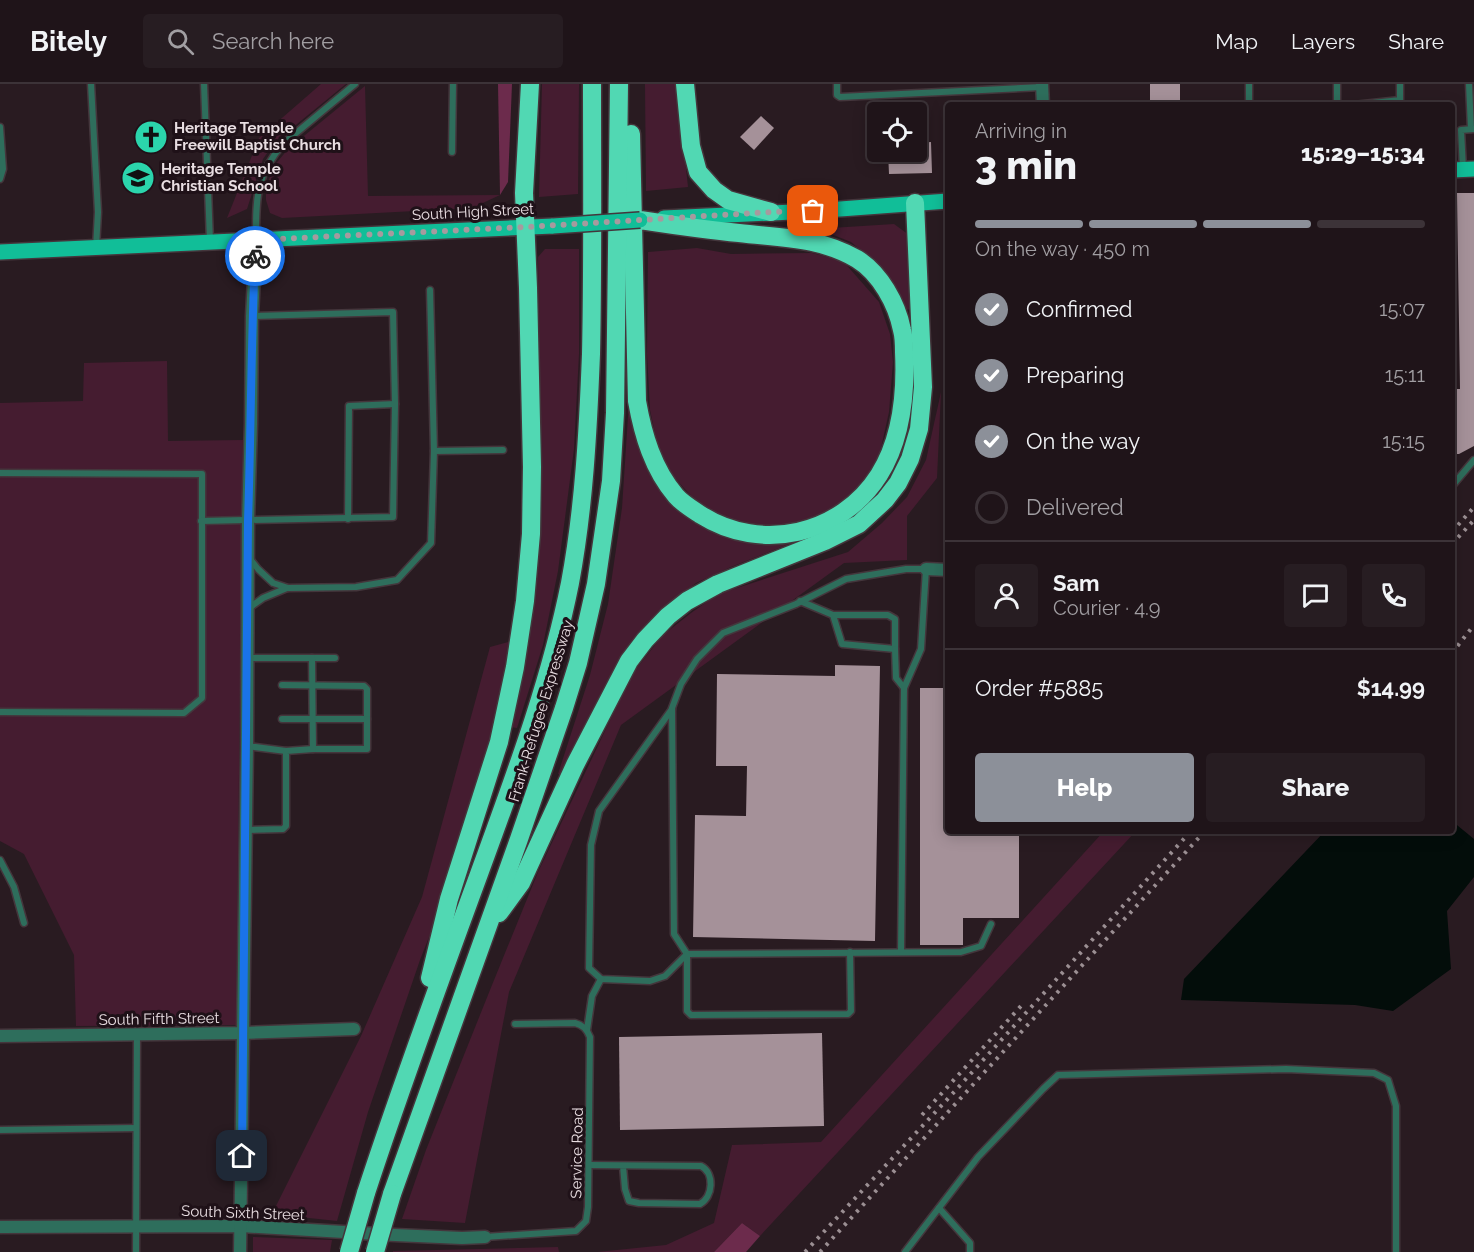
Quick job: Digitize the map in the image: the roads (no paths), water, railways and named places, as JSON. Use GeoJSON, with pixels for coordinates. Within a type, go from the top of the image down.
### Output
{"type":"FeatureCollection","features":[{"type":"Feature","properties":{"kind":"highway"},"geometry":{"type":"LineString","coordinates":[[410,1062],[449,898],[499,742],[521,634],[531,534],[532,467],[524,193],[530,84]]}},
{"type":"Feature","properties":{"kind":"highway","name":"Frank-Refugee Expressway"},"geometry":{"type":"LineString","coordinates":[[349,1252],[410,1062],[524,751],[555,645],[570,579],[584,482],[589,412],[592,306],[592,84]]}},
{"type":"Feature","properties":{"kind":"highway","name":"Frank-Refugee Expressway"},"geometry":{"type":"LineString","coordinates":[[375,1252],[392,1194],[531,806],[578,663],[591,607],[611,481],[615,413],[619,84]]}},
{"type":"Feature","properties":{"kind":"highway"},"geometry":{"type":"LineString","coordinates":[[630,84],[637,400],[641,423],[655,463],[665,482],[677,497],[709,520],[728,528],[756,534],[783,535],[808,530],[849,509],[870,487],[887,460],[898,428],[904,382],[903,332],[899,316],[876,276],[860,261],[839,249],[822,243],[690,222],[640,220]]}},
{"type":"Feature","properties":{"kind":"highway"},"geometry":{"type":"LineString","coordinates":[[685,84],[691,146],[698,172],[714,190],[728,200],[771,212]]}},
{"type":"Feature","properties":{"kind":"highway"},"geometry":{"type":"LineString","coordinates":[[487,929],[520,883],[575,765],[629,661],[645,640],[668,616],[687,601],[718,584],[825,541],[859,524],[885,500],[898,483],[910,459],[919,429],[922,387],[915,203]]}},
{"type":"Feature","properties":{"kind":"main road"},"geometry":{"type":"LineString","coordinates":[[690,222],[771,212],[945,201]]}},
{"type":"Feature","properties":{"kind":"main road","name":"South High Street"},"geometry":{"type":"LineString","coordinates":[[0,252],[640,220]]}},
{"type":"Feature","properties":{"kind":"street"},"geometry":{"type":"LineString","coordinates":[[1042,85],[1043,102]]}},
{"type":"Feature","properties":{"kind":"street"},"geometry":{"type":"LineString","coordinates":[[240,1252],[248,521],[252,316],[256,240]]}},
{"type":"Feature","properties":{"kind":"street"},"geometry":{"type":"LineString","coordinates":[[926,569],[945,570]]}},
{"type":"Feature","properties":{"kind":"street","name":"South Fifth Street"},"geometry":{"type":"LineString","coordinates":[[0,1036],[243,1033],[354,1029]]}},
{"type":"Feature","properties":{"kind":"street","name":"South Sixth Street"},"geometry":{"type":"LineString","coordinates":[[0,1227],[241,1226],[395,1235],[485,1237]]}},
{"type":"Feature","properties":{"kind":"lane"},"geometry":{"type":"LineString","coordinates":[[91,84],[98,212],[96,248]]}},
{"type":"Feature","properties":{"kind":"lane"},"geometry":{"type":"LineString","coordinates":[[204,84],[210,241]]}},
{"type":"Feature","properties":{"kind":"lane"},"geometry":{"type":"LineString","coordinates":[[256,240],[258,195],[266,167],[273,155],[284,143],[356,84]]}},
{"type":"Feature","properties":{"kind":"lane"},"geometry":{"type":"LineString","coordinates":[[452,152],[453,84]]}},
{"type":"Feature","properties":{"kind":"lane"},"geometry":{"type":"LineString","coordinates":[[837,84],[837,95],[840,97],[1042,85]]}},
{"type":"Feature","properties":{"kind":"lane"},"geometry":{"type":"LineString","coordinates":[[928,84],[929,93]]}},
{"type":"Feature","properties":{"kind":"lane"},"geometry":{"type":"LineString","coordinates":[[1249,84],[1250,102]]}},
{"type":"Feature","properties":{"kind":"lane"},"geometry":{"type":"LineString","coordinates":[[1337,84],[1337,102]]}},
{"type":"Feature","properties":{"kind":"lane"},"geometry":{"type":"LineString","coordinates":[[1382,102],[1400,100],[1400,84]]}},
{"type":"Feature","properties":{"kind":"lane"},"geometry":{"type":"LineString","coordinates":[[1463,169],[1461,130],[1472,129],[1470,84]]}},
{"type":"Feature","properties":{"kind":"lane"},"geometry":{"type":"LineString","coordinates":[[0,127],[3,169],[0,178]]}},
{"type":"Feature","properties":{"kind":"lane"},"geometry":{"type":"LineString","coordinates":[[248,556],[273,583],[288,588],[356,587],[397,580],[431,543],[434,451],[430,290]]}},
{"type":"Feature","properties":{"kind":"lane"},"geometry":{"type":"LineString","coordinates":[[201,521],[393,517],[393,312],[252,316]]}},
{"type":"Feature","properties":{"kind":"lane"},"geometry":{"type":"LineString","coordinates":[[348,519],[349,406],[394,404]]}},
{"type":"Feature","properties":{"kind":"lane"},"geometry":{"type":"LineString","coordinates":[[434,451],[503,450]]}},
{"type":"Feature","properties":{"kind":"lane"},"geometry":{"type":"LineString","coordinates":[[1455,482],[1474,460]]}},
{"type":"Feature","properties":{"kind":"lane"},"geometry":{"type":"LineString","coordinates":[[0,473],[202,474],[202,698],[184,713],[0,712]]}},
{"type":"Feature","properties":{"kind":"lane"},"geometry":{"type":"LineString","coordinates":[[901,952],[904,688],[921,650],[926,569],[906,568],[846,579],[723,633],[697,660],[681,684],[672,708],[599,811],[591,845],[589,968],[601,979],[650,981],[665,976],[687,954],[961,952],[981,946],[991,924]]}},
{"type":"Feature","properties":{"kind":"lane"},"geometry":{"type":"LineString","coordinates":[[247,610],[263,598],[288,588]]}},
{"type":"Feature","properties":{"kind":"lane"},"geometry":{"type":"LineString","coordinates":[[800,601],[833,615],[888,615],[895,619],[896,678],[904,688]]}},
{"type":"Feature","properties":{"kind":"lane"},"geometry":{"type":"LineString","coordinates":[[833,615],[842,644],[895,649]]}},
{"type":"Feature","properties":{"kind":"lane"},"geometry":{"type":"LineString","coordinates":[[247,658],[335,658]]}},
{"type":"Feature","properties":{"kind":"lane"},"geometry":{"type":"LineString","coordinates":[[312,658],[313,749]]}},
{"type":"Feature","properties":{"kind":"lane"},"geometry":{"type":"LineString","coordinates":[[247,746],[286,751],[367,749],[367,688],[364,686],[282,685]]}},
{"type":"Feature","properties":{"kind":"lane"},"geometry":{"type":"LineString","coordinates":[[672,708],[674,934],[687,954],[687,1011],[691,1015],[848,1014],[851,1011],[850,952]]}},
{"type":"Feature","properties":{"kind":"lane"},"geometry":{"type":"LineString","coordinates":[[282,719],[367,719]]}},
{"type":"Feature","properties":{"kind":"lane"},"geometry":{"type":"LineString","coordinates":[[246,830],[283,829],[286,826],[286,751]]}},
{"type":"Feature","properties":{"kind":"lane"},"geometry":{"type":"LineString","coordinates":[[0,860],[14,887],[24,923]]}},
{"type":"Feature","properties":{"kind":"lane","name":"Service Road"},"geometry":{"type":"LineString","coordinates":[[485,1237],[576,1231],[586,1221],[590,1037],[587,1030],[592,996],[601,979]]}},
{"type":"Feature","properties":{"kind":"lane"},"geometry":{"type":"LineString","coordinates":[[515,1024],[575,1023],[587,1030]]}},
{"type":"Feature","properties":{"kind":"lane"},"geometry":{"type":"LineString","coordinates":[[136,1252],[137,1034]]}},
{"type":"Feature","properties":{"kind":"lane"},"geometry":{"type":"LineString","coordinates":[[905,1252],[978,1157],[1058,1075],[1286,1069],[1374,1073],[1388,1080],[1396,1106],[1396,1252]]}},
{"type":"Feature","properties":{"kind":"lane"},"geometry":{"type":"LineString","coordinates":[[0,1130],[136,1128]]}},
{"type":"Feature","properties":{"kind":"lane"},"geometry":{"type":"LineString","coordinates":[[589,1165],[701,1166],[706,1168],[710,1175],[710,1194],[700,1204],[628,1201],[623,1166]]}},
{"type":"Feature","properties":{"kind":"lane"},"geometry":{"type":"LineString","coordinates":[[939,1208],[970,1243],[970,1252]]}},
{"type":"Feature","properties":{"kind":"railway"},"geometry":{"type":"LineString","coordinates":[[1458,525],[1474,507]]}},
{"type":"Feature","properties":{"kind":"railway"},"geometry":{"type":"LineString","coordinates":[[1455,541],[1474,520]]}},
{"type":"Feature","properties":{"kind":"railway"},"geometry":{"type":"LineString","coordinates":[[1455,649],[1474,625]]}},
{"type":"Feature","properties":{"kind":"railway"},"geometry":{"type":"LineString","coordinates":[[805,1252],[1188,834]]}},
{"type":"Feature","properties":{"kind":"railway"},"geometry":{"type":"LineString","coordinates":[[820,1252],[1202,834]]}},
{"type":"Feature","properties":{"kind":"railway"},"geometry":{"type":"LineString","coordinates":[[922,1115],[1021,1006]]}},
{"type":"Feature","properties":{"kind":"place","name":"Heritage Temple Freewill Baptist Church"},"geometry":{"type":"Point","coordinates":[151,137]}},
{"type":"Feature","properties":{"kind":"place","name":"Heritage Temple Christian School"},"geometry":{"type":"Point","coordinates":[138,178]}}]}
